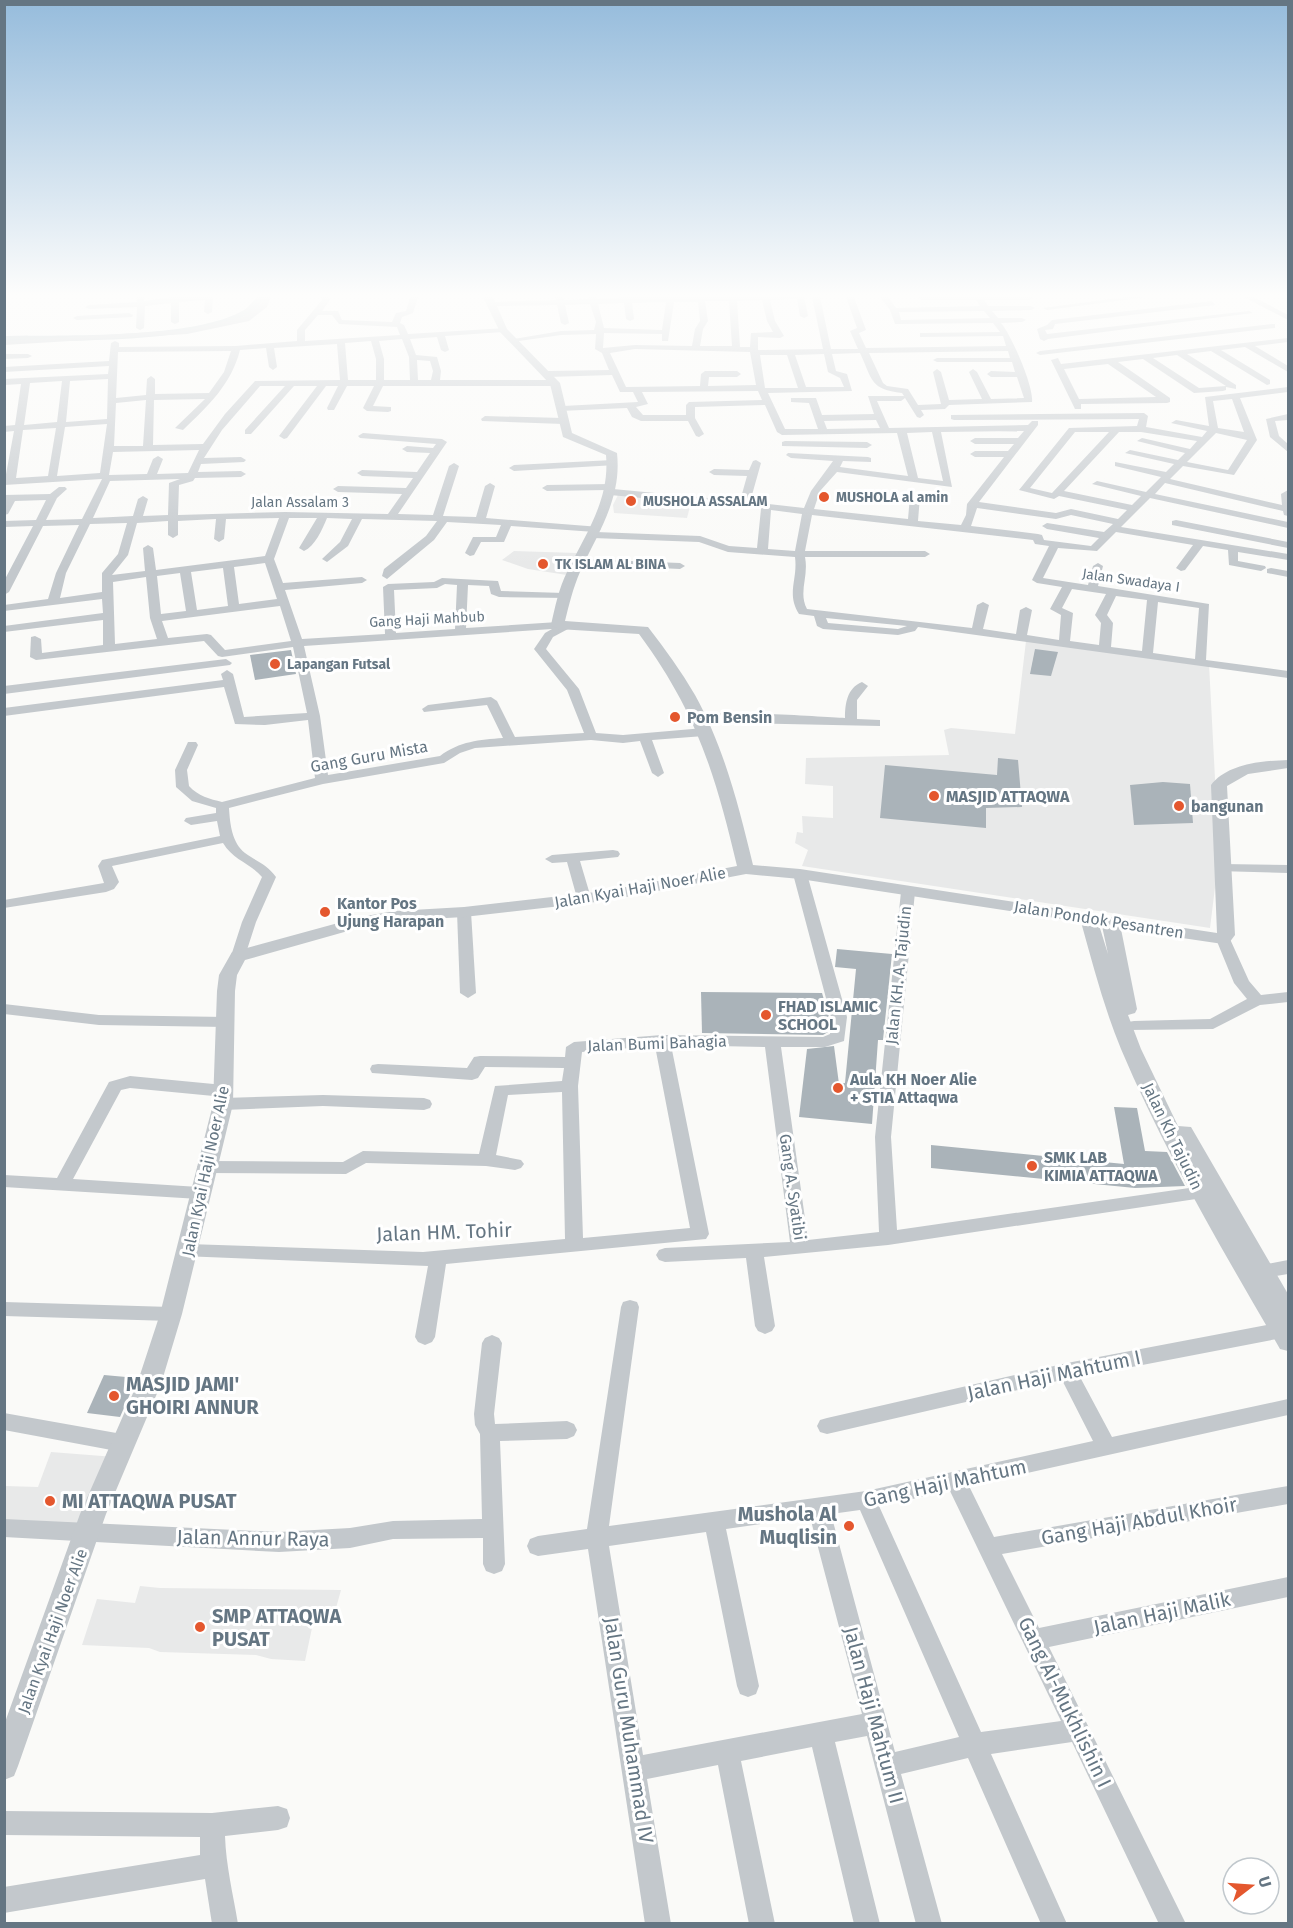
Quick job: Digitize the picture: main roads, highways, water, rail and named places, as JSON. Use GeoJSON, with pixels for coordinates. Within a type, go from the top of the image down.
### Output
{"type":"FeatureCollection","features":[{"type":"Feature","properties":{"kind":"place","name":"MUSHOLA al amin"},"geometry":{"type":"Point","coordinates":[824,497]}},
{"type":"Feature","properties":{"kind":"place","name":"MUSHOLA ASSALAM"},"geometry":{"type":"Point","coordinates":[631,501]}},
{"type":"Feature","properties":{"kind":"place","name":"TK ISLAM AL BINA"},"geometry":{"type":"Point","coordinates":[543,564]}},
{"type":"Feature","properties":{"kind":"place","name":"Lapangan Futsal"},"geometry":{"type":"Point","coordinates":[275,664]}},
{"type":"Feature","properties":{"kind":"place","name":"Pom Bensin"},"geometry":{"type":"Point","coordinates":[675,717]}},
{"type":"Feature","properties":{"kind":"place","name":"MASJID ATTAQWA"},"geometry":{"type":"Point","coordinates":[934,796]}},
{"type":"Feature","properties":{"kind":"place","name":"bangunan"},"geometry":{"type":"Point","coordinates":[1179,806]}},
{"type":"Feature","properties":{"kind":"place","name":"Kantor Pos Ujung Harapan"},"geometry":{"type":"Point","coordinates":[325,912]}},
{"type":"Feature","properties":{"kind":"place","name":"FHAD ISLAMIC SCHOOL"},"geometry":{"type":"Point","coordinates":[766,1015]}},
{"type":"Feature","properties":{"kind":"place","name":"Aula KH Noer Alie + STIA Attaqwa"},"geometry":{"type":"Point","coordinates":[838,1088]}},
{"type":"Feature","properties":{"kind":"place","name":"SMK LAB KIMIA ATTAQWA"},"geometry":{"type":"Point","coordinates":[1032,1166]}},
{"type":"Feature","properties":{"kind":"place","name":"MASJID JAMI' GHOIRI ANNUR"},"geometry":{"type":"Point","coordinates":[114,1396]}},
{"type":"Feature","properties":{"kind":"place","name":"MI ATTAQWA PUSAT"},"geometry":{"type":"Point","coordinates":[50,1501]}},
{"type":"Feature","properties":{"kind":"place","name":"Mushola Al Muqlisin"},"geometry":{"type":"Point","coordinates":[849,1526]}},
{"type":"Feature","properties":{"kind":"place","name":"SMP ATTAQWA PUSAT"},"geometry":{"type":"Point","coordinates":[200,1627]}}]}
